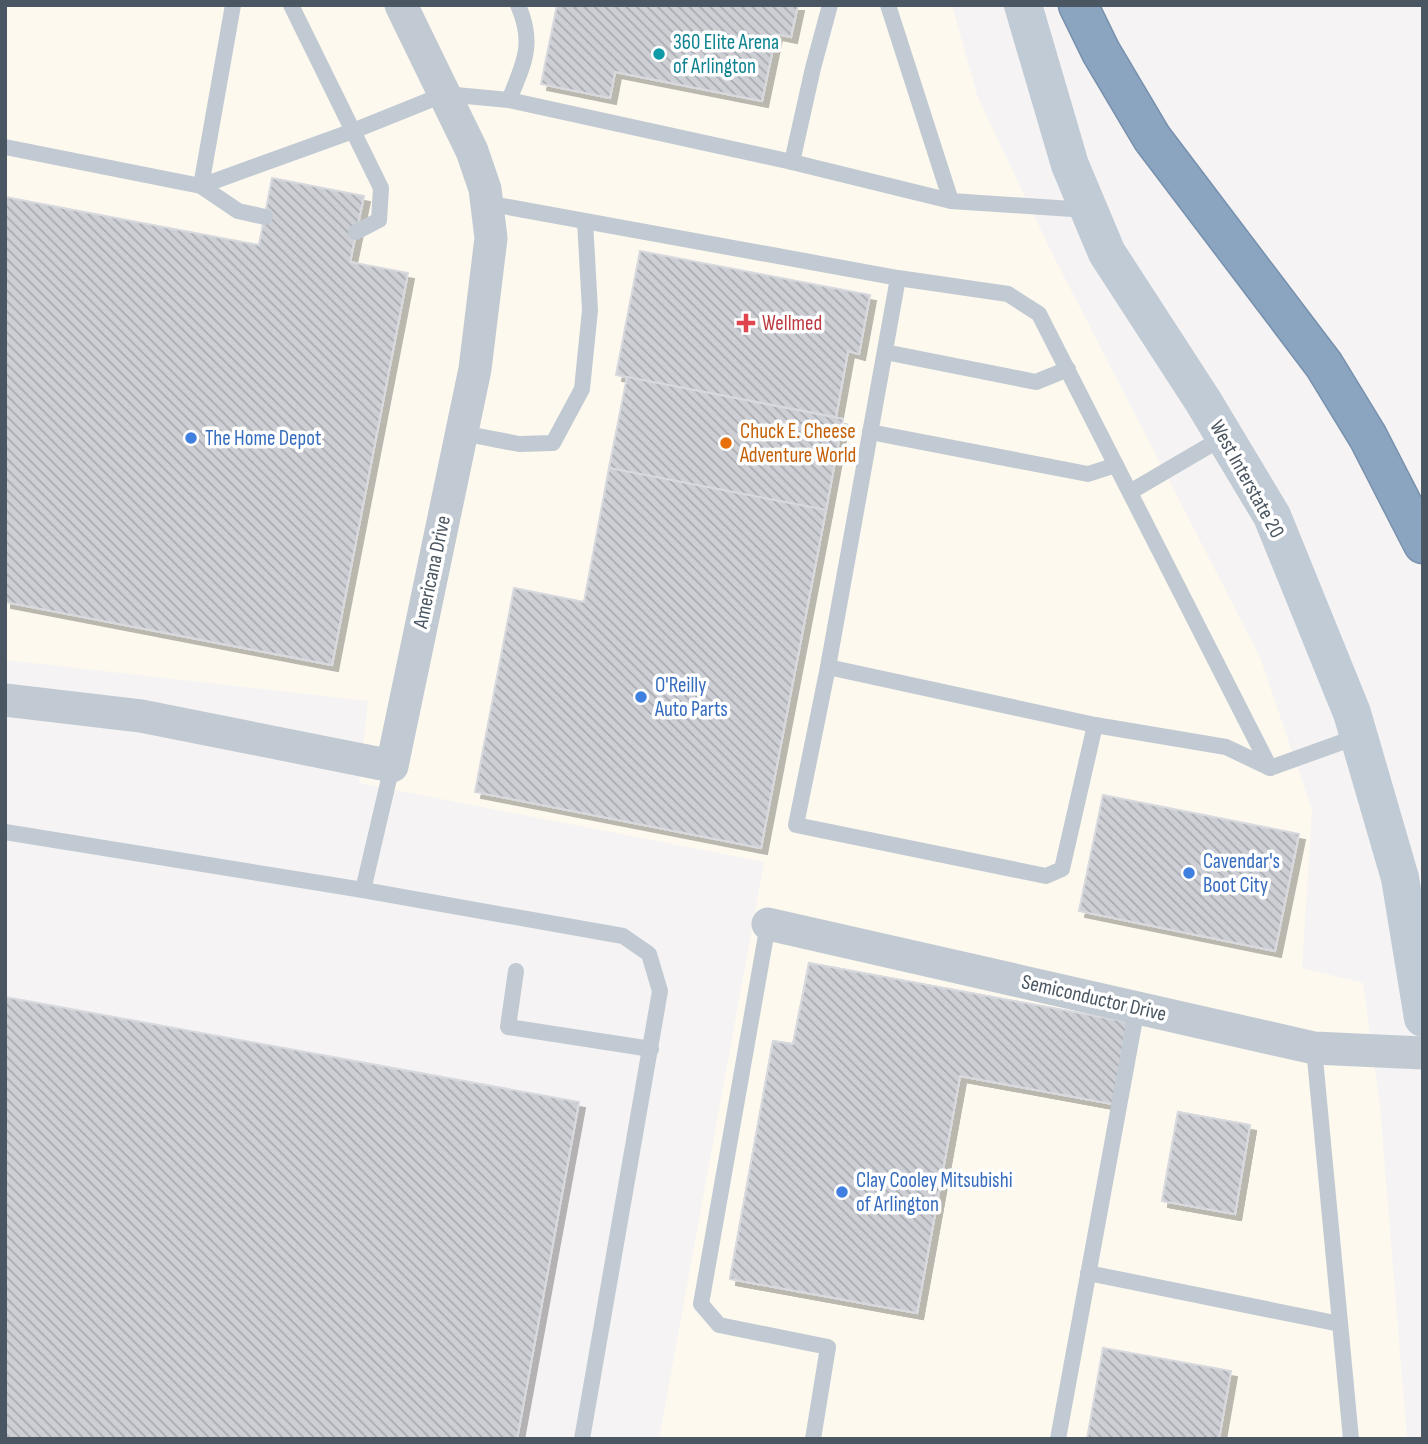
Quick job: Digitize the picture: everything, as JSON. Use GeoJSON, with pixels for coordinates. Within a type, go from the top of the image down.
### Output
{"type":"FeatureCollection","features":[{"type":"Feature","properties":{"kind":"highway"},"geometry":{"type":"LineString","coordinates":[[1078,5],[1101,52],[1152,138],[1324,365],[1368,437],[1423,544]]}},
{"type":"Feature","properties":{"kind":"main road","name":"West Interstate 20"},"geometry":{"type":"LineString","coordinates":[[1023,5],[1070,165],[1107,253],[1272,516],[1352,713],[1400,878],[1423,1018]]}},
{"type":"Feature","properties":{"kind":"street","name":"Americana Drive"},"geometry":{"type":"LineString","coordinates":[[392,766],[475,369],[491,238],[485,189],[472,151],[401,5]]}},
{"type":"Feature","properties":{"kind":"street"},"geometry":{"type":"LineString","coordinates":[[5,700],[141,716],[392,766]]}},
{"type":"Feature","properties":{"kind":"street","name":"Semiconductor Drive"},"geometry":{"type":"LineString","coordinates":[[768,924],[1314,1048],[1423,1053]]}},
{"type":"Feature","properties":{"kind":"lane"},"geometry":{"type":"LineString","coordinates":[[201,186],[233,5]]}},
{"type":"Feature","properties":{"kind":"lane"},"geometry":{"type":"LineString","coordinates":[[290,5],[381,188],[379,220],[356,232]]}},
{"type":"Feature","properties":{"kind":"lane"},"geometry":{"type":"LineString","coordinates":[[509,100],[522,71],[528,44],[527,24],[518,5]]}},
{"type":"Feature","properties":{"kind":"lane"},"geometry":{"type":"LineString","coordinates":[[792,162],[830,5]]}},
{"type":"Feature","properties":{"kind":"lane"},"geometry":{"type":"LineString","coordinates":[[888,5],[951,201]]}},
{"type":"Feature","properties":{"kind":"lane"},"geometry":{"type":"LineString","coordinates":[[201,186],[353,131],[445,94],[509,100],[792,162],[951,201],[1090,211]]}},
{"type":"Feature","properties":{"kind":"lane"},"geometry":{"type":"LineString","coordinates":[[5,147],[201,186],[238,211],[265,217]]}},
{"type":"Feature","properties":{"kind":"lane"},"geometry":{"type":"LineString","coordinates":[[486,203],[898,278],[1008,294],[1039,314],[1270,768]]}},
{"type":"Feature","properties":{"kind":"lane"},"geometry":{"type":"LineString","coordinates":[[461,433],[519,444],[553,443],[582,389],[590,310],[585,221]]}},
{"type":"Feature","properties":{"kind":"lane"},"geometry":{"type":"LineString","coordinates":[[898,278],[828,667],[796,825],[1046,876],[1062,869],[1095,725]]}},
{"type":"Feature","properties":{"kind":"lane"},"geometry":{"type":"LineString","coordinates":[[885,352],[1036,382],[1068,369]]}},
{"type":"Feature","properties":{"kind":"lane"},"geometry":{"type":"LineString","coordinates":[[870,432],[1088,474],[1116,465]]}},
{"type":"Feature","properties":{"kind":"lane"},"geometry":{"type":"LineString","coordinates":[[1130,492],[1224,437]]}},
{"type":"Feature","properties":{"kind":"lane"},"geometry":{"type":"LineString","coordinates":[[828,667],[1095,725],[1226,747],[1270,768],[1359,736]]}},
{"type":"Feature","properties":{"kind":"lane"},"geometry":{"type":"LineString","coordinates":[[363,890],[392,766]]}},
{"type":"Feature","properties":{"kind":"lane"},"geometry":{"type":"LineString","coordinates":[[5,832],[363,890],[623,936],[649,954],[660,991],[582,1439]]}},
{"type":"Feature","properties":{"kind":"lane"},"geometry":{"type":"LineString","coordinates":[[768,924],[701,1304],[719,1325],[828,1347],[813,1439]]}},
{"type":"Feature","properties":{"kind":"lane"},"geometry":{"type":"LineString","coordinates":[[516,971],[508,1027],[650,1049]]}},
{"type":"Feature","properties":{"kind":"lane"},"geometry":{"type":"LineString","coordinates":[[1058,1439],[1137,1008]]}},
{"type":"Feature","properties":{"kind":"lane"},"geometry":{"type":"LineString","coordinates":[[1314,1048],[1351,1439]]}},
{"type":"Feature","properties":{"kind":"lane"},"geometry":{"type":"LineString","coordinates":[[1087,1273],[1340,1324]]}},
{"type":"Feature","properties":{"kind":"shaded area"},"geometry":{"type":"Polygon","coordinates":[[[5,5],[952,5],[978,98],[1051,251],[1260,657],[1312,810],[1302,968],[1363,983],[1380,1106],[1407,1439],[659,1439],[764,862],[359,783],[368,701],[5,660],[5,5]]]}},
{"type":"Feature","properties":{"kind":"building","name":"360 Elite Arena of Arlington"},"geometry":{"type":"Polygon","coordinates":[[[557,5],[798,5],[791,37],[776,34],[762,101],[615,72],[610,98],[541,84],[557,5]]]}},
{"type":"Feature","properties":{"kind":"building","name":"The Home Depot"},"geometry":{"type":"Polygon","coordinates":[[[272,178],[364,196],[350,262],[408,273],[332,665],[5,602],[5,197],[259,245],[272,178]]]}},
{"type":"Feature","properties":{"kind":"building","name":"Wellmed"},"geometry":{"type":"Polygon","coordinates":[[[640,251],[870,295],[859,354],[848,351],[836,417],[616,375],[640,251]]]}},
{"type":"Feature","properties":{"kind":"building","name":"Chuck E. Cheese Adventure World"},"geometry":{"type":"Polygon","coordinates":[[[627,377],[843,419],[826,510],[609,468],[627,377]]]}},
{"type":"Feature","properties":{"kind":"building","name":"O'Reilly Auto Parts"},"geometry":{"type":"Polygon","coordinates":[[[609,468],[826,510],[761,848],[475,792],[514,588],[584,602],[609,468]]]}},
{"type":"Feature","properties":{"kind":"building","name":"Cavendar's Boot City"},"geometry":{"type":"Polygon","coordinates":[[[1103,795],[1299,834],[1275,951],[1079,911],[1103,795]]]}},
{"type":"Feature","properties":{"kind":"building","name":"Clay Cooley Mitsubishi of Arlington"},"geometry":{"type":"Polygon","coordinates":[[[809,963],[1128,1022],[1113,1104],[960,1076],[917,1313],[730,1279],[773,1041],[793,1044],[809,963]]]}},
{"type":"Feature","properties":{"kind":"building","name":"Clay Cooley Mitsubishi of Arlington"},"geometry":{"type":"Polygon","coordinates":[[[809,963],[1128,1022],[1113,1104],[960,1076],[917,1313],[730,1279],[773,1041],[793,1044],[809,963]]]}},
{"type":"Feature","properties":{"kind":"building"},"geometry":{"type":"Polygon","coordinates":[[[5,997],[579,1102],[517,1439],[5,1439],[5,997]]]}},
{"type":"Feature","properties":{"kind":"building"},"geometry":{"type":"Polygon","coordinates":[[[1178,1112],[1250,1125],[1235,1214],[1162,1201],[1178,1112]]]}},
{"type":"Feature","properties":{"kind":"building"},"geometry":{"type":"Polygon","coordinates":[[[1178,1112],[1250,1125],[1235,1214],[1162,1201],[1178,1112]]]}},
{"type":"Feature","properties":{"kind":"building"},"geometry":{"type":"Polygon","coordinates":[[[1103,1348],[1231,1371],[1219,1439],[1087,1439],[1103,1348]]]}},
{"type":"Feature","properties":{"kind":"place","name":"360 Elite Arena of Arlington"},"geometry":{"type":"Point","coordinates":[659,54]}},
{"type":"Feature","properties":{"kind":"place","name":"Wellmed"},"geometry":{"type":"Point","coordinates":[746,323]}},
{"type":"Feature","properties":{"kind":"place","name":"The Home Depot"},"geometry":{"type":"Point","coordinates":[191,438]}},
{"type":"Feature","properties":{"kind":"place","name":"Chuck E. Cheese Adventure World"},"geometry":{"type":"Point","coordinates":[726,443]}},
{"type":"Feature","properties":{"kind":"place","name":"O'Reilly Auto Parts"},"geometry":{"type":"Point","coordinates":[641,697]}},
{"type":"Feature","properties":{"kind":"place","name":"Cavendar's Boot City"},"geometry":{"type":"Point","coordinates":[1189,873]}},
{"type":"Feature","properties":{"kind":"place","name":"Clay Cooley Mitsubishi of Arlington"},"geometry":{"type":"Point","coordinates":[842,1192]}}]}
